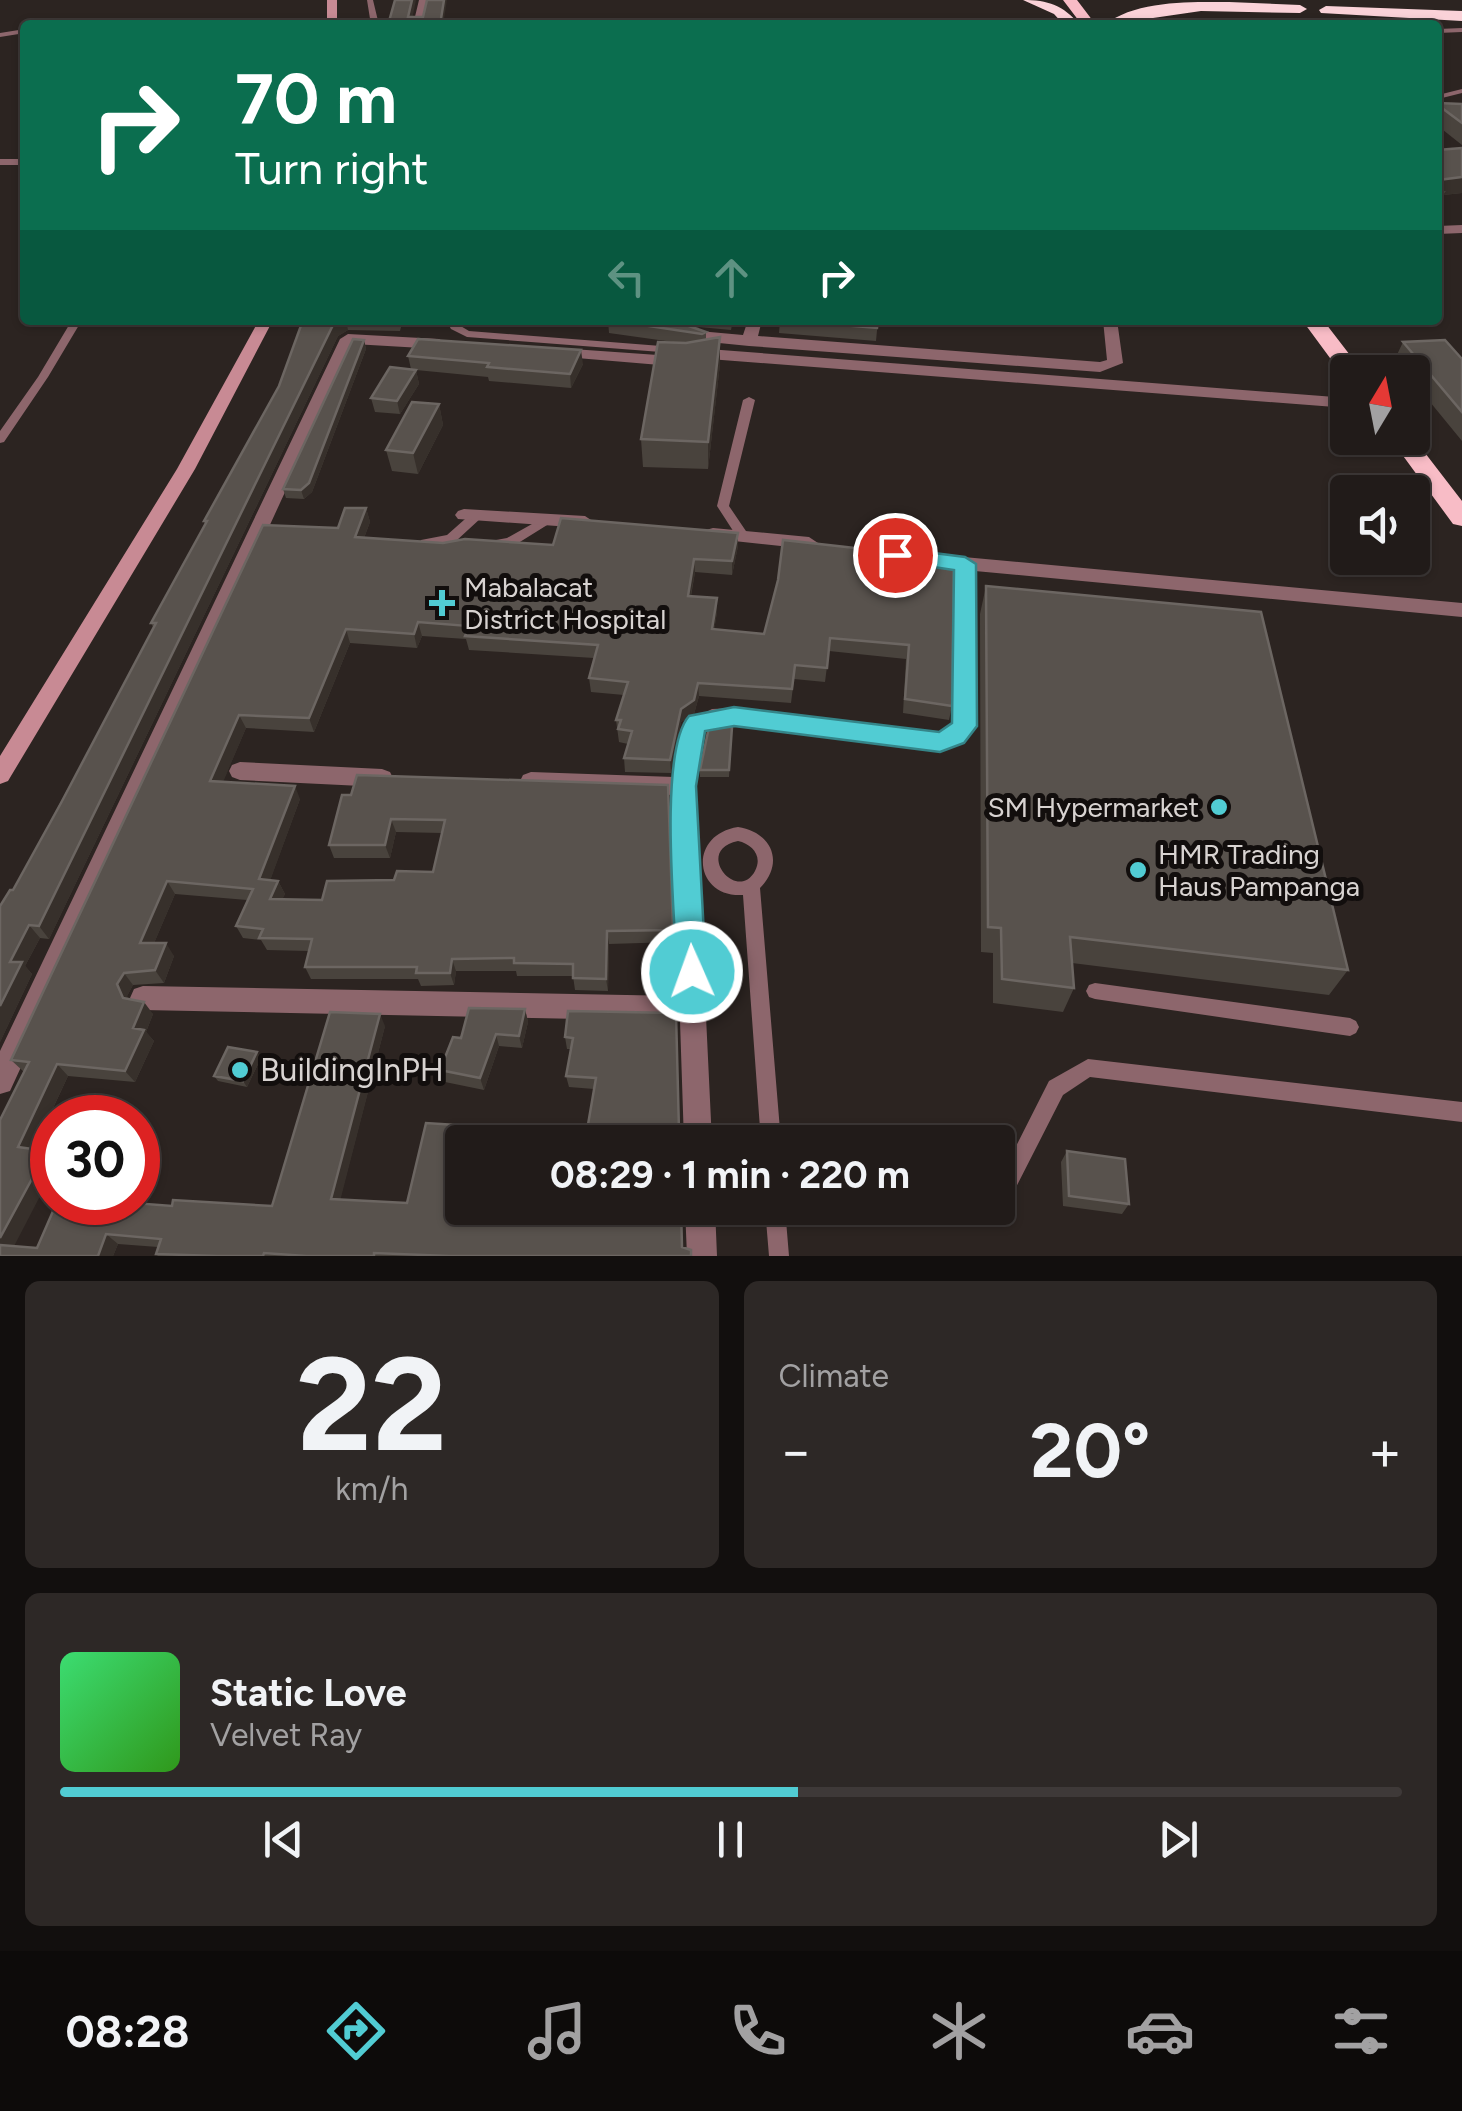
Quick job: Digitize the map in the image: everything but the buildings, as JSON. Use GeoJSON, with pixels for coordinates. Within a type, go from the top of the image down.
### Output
{"type":"FeatureCollection","features":[{"type":"Feature","properties":{"kind":"highway"},"geometry":{"type":"LineString","coordinates":[[1030,0],[1060,12],[1067,20]]}},
{"type":"Feature","properties":{"kind":"highway"},"geometry":{"type":"LineString","coordinates":[[1070,0],[1085,20]]}},
{"type":"Feature","properties":{"kind":"highway"},"geometry":{"type":"LineString","coordinates":[[1406,0],[1462,4]]}},
{"type":"Feature","properties":{"kind":"highway"},"geometry":{"type":"LineString","coordinates":[[1119,20],[1127,13],[1161,6],[1300,8]]}},
{"type":"Feature","properties":{"kind":"highway"},"geometry":{"type":"LineString","coordinates":[[1326,10],[1462,16]]}},
{"type":"Feature","properties":{"kind":"highway"},"geometry":{"type":"LineString","coordinates":[[1316,325],[1339,355]]}},
{"type":"Feature","properties":{"kind":"highway"},"geometry":{"type":"LineString","coordinates":[[1415,455],[1462,518]]}},
{"type":"Feature","properties":{"kind":"main road"},"geometry":{"type":"LineString","coordinates":[[0,774],[186,469],[263,325]]}},
{"type":"Feature","properties":{"kind":"street"},"geometry":{"type":"LineString","coordinates":[[749,341],[754,325]]}},
{"type":"Feature","properties":{"kind":"street"},"geometry":{"type":"LineString","coordinates":[[0,1081],[347,330],[672,361],[687,361],[703,345],[749,341],[1100,367],[1115,363],[1111,325]]}},
{"type":"Feature","properties":{"kind":"street"},"geometry":{"type":"LineString","coordinates":[[703,345],[1330,401]]}},
{"type":"Feature","properties":{"kind":"street"},"geometry":{"type":"LineString","coordinates":[[470,515],[607,524]]}},
{"type":"Feature","properties":{"kind":"street"},"geometry":{"type":"LineString","coordinates":[[685,532],[830,546]]}},
{"type":"Feature","properties":{"kind":"street"},"geometry":{"type":"LineString","coordinates":[[907,557],[1462,610]]}},
{"type":"Feature","properties":{"kind":"street"},"geometry":{"type":"LineString","coordinates":[[697,1125],[684,786],[692,729],[712,718],[734,716],[940,742],[955,736],[968,718],[965,564]]}},
{"type":"Feature","properties":{"kind":"street"},"geometry":{"type":"LineString","coordinates":[[240,771],[404,778]]}},
{"type":"Feature","properties":{"kind":"street"},"geometry":{"type":"LineString","coordinates":[[515,780],[684,786]]}},
{"type":"Feature","properties":{"kind":"street"},"geometry":{"type":"LineString","coordinates":[[144,998],[693,1009]]}},
{"type":"Feature","properties":{"kind":"street"},"geometry":{"type":"LineString","coordinates":[[701,1225],[702,1256]]}},
{"type":"Feature","properties":{"kind":"lane"},"geometry":{"type":"LineString","coordinates":[[0,439],[44,377],[73,325]]}},
{"type":"Feature","properties":{"kind":"lane"},"geometry":{"type":"LineString","coordinates":[[454,325],[468,334],[703,345]]}},
{"type":"Feature","properties":{"kind":"lane"},"geometry":{"type":"LineString","coordinates":[[744,537],[724,506],[748,400]]}},
{"type":"Feature","properties":{"kind":"lane"},"geometry":{"type":"LineString","coordinates":[[426,543],[452,538],[470,515]]}},
{"type":"Feature","properties":{"kind":"lane"},"geometry":{"type":"LineString","coordinates":[[478,547],[510,542],[548,519]]}},
{"type":"Feature","properties":{"kind":"lane"},"geometry":{"type":"LineString","coordinates":[[408,542],[461,546]]}},
{"type":"Feature","properties":{"kind":"lane"},"geometry":{"type":"LineString","coordinates":[[751,884],[769,1125]]}},
{"type":"Feature","properties":{"kind":"lane"},"geometry":{"type":"LineString","coordinates":[[1094,990],[1350,1027]]}},
{"type":"Feature","properties":{"kind":"lane"},"geometry":{"type":"LineString","coordinates":[[1015,1168],[1056,1088],[1088,1068],[1462,1112]]}},
{"type":"Feature","properties":{"kind":"lane"},"geometry":{"type":"LineString","coordinates":[[776,1225],[779,1256]]}},
{"type":"Feature","properties":{"kind":"place","name":"Mabalacat District Hospital"},"geometry":{"type":"Point","coordinates":[442,603]}},
{"type":"Feature","properties":{"kind":"place","name":"SM Hypermarket"},"geometry":{"type":"Point","coordinates":[1219,807]}},
{"type":"Feature","properties":{"kind":"place","name":"HMR Trading Haus Pampanga"},"geometry":{"type":"Point","coordinates":[1138,870]}},
{"type":"Feature","properties":{"kind":"place","name":"BuildingInPH"},"geometry":{"type":"Point","coordinates":[240,1070]}},
{"type":"Feature","properties":{"kind":"route"},"geometry":{"type":"LineString","coordinates":[[692,972],[684,786],[692,729],[698,723],[734,716],[940,742],[955,736],[968,718],[965,564],[895,555]]}}]}
